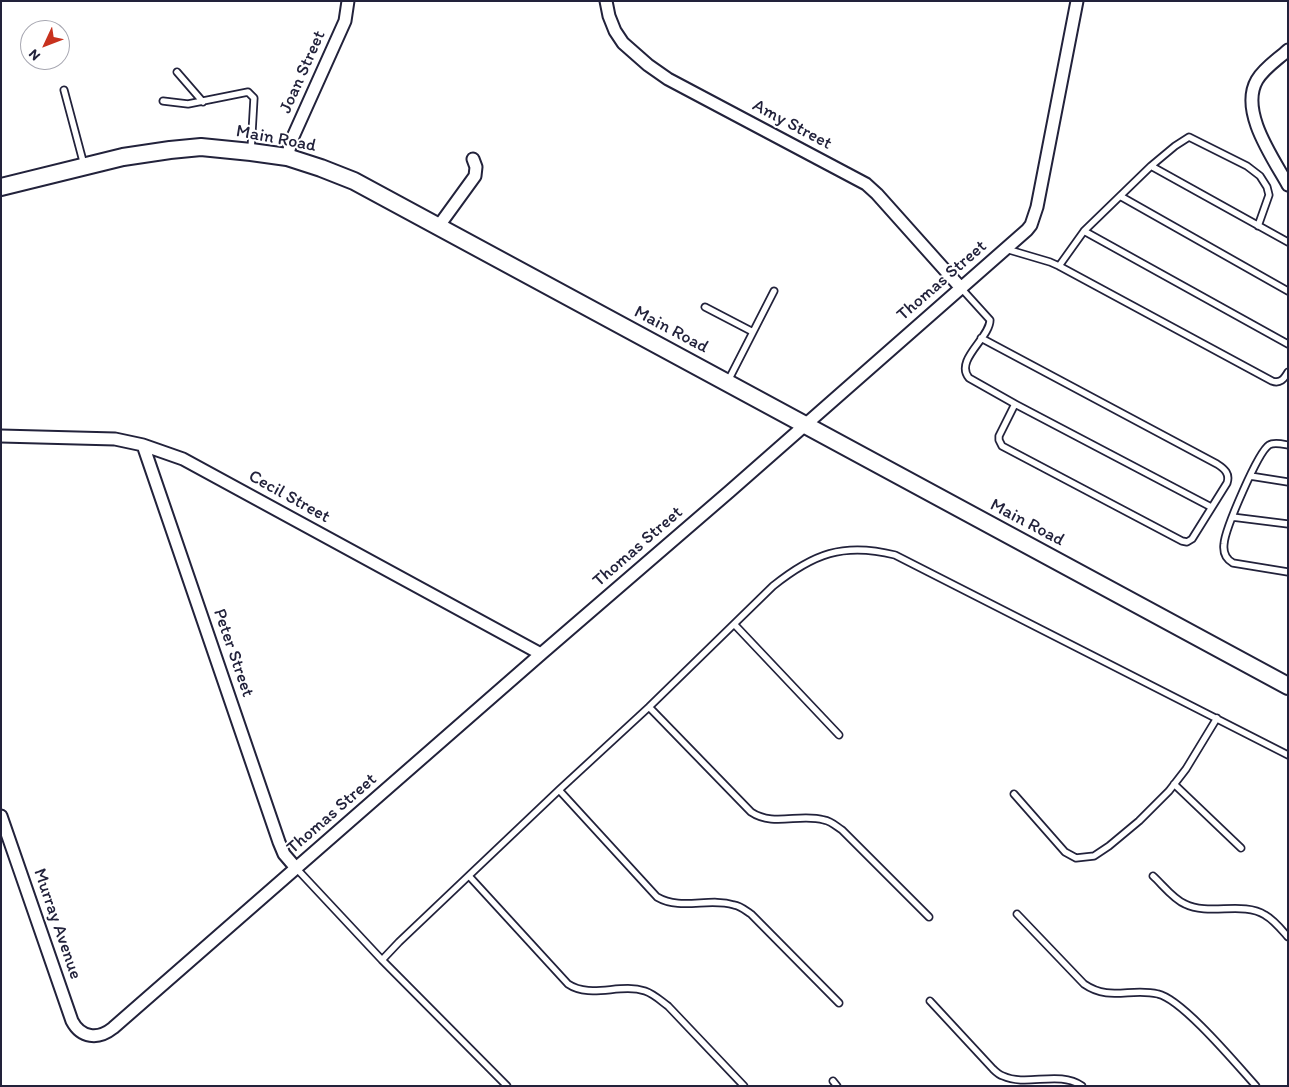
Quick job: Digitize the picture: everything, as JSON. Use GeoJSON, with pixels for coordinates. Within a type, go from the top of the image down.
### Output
{"type":"FeatureCollection","features":[{"type":"Feature","properties":{"kind":"main road","name":"Main Road"},"geometry":{"type":"LineString","coordinates":[[1,187],[84,165],[123,157],[201,147],[286,157],[321,168],[354,182],[1288,686]]}},
{"type":"Feature","properties":{"kind":"street","name":"Joan Street"},"geometry":{"type":"LineString","coordinates":[[286,157],[342,27],[348,10],[348,1]]}},
{"type":"Feature","properties":{"kind":"street","name":"Amy Street"},"geometry":{"type":"LineString","coordinates":[[606,1],[609,16],[615,30],[624,43],[642,60],[668,79],[866,184],[961,288]]}},
{"type":"Feature","properties":{"kind":"street","name":"Thomas Street"},"geometry":{"type":"LineString","coordinates":[[89,1036],[100,1035],[110,1030],[1022,236],[1031,225],[1037,207],[1077,1]]}},
{"type":"Feature","properties":{"kind":"street"},"geometry":{"type":"LineString","coordinates":[[1287,183],[1256,125],[1252,97],[1254,88],[1261,75],[1288,50]]}},
{"type":"Feature","properties":{"kind":"street"},"geometry":{"type":"LineString","coordinates":[[438,227],[475,176],[476,167],[472,159]]}},
{"type":"Feature","properties":{"kind":"street","name":"Cecil Street"},"geometry":{"type":"LineString","coordinates":[[1,436],[115,439],[143,445],[183,459],[541,654]]}},
{"type":"Feature","properties":{"kind":"street","name":"Peter Street"},"geometry":{"type":"LineString","coordinates":[[143,445],[279,842],[284,854],[296,868]]}},
{"type":"Feature","properties":{"kind":"street","name":"Murray Avenue"},"geometry":{"type":"LineString","coordinates":[[1,816],[72,1021],[79,1031],[89,1036]]}},
{"type":"Feature","properties":{"kind":"lane"},"geometry":{"type":"LineString","coordinates":[[177,72],[203,102]]}},
{"type":"Feature","properties":{"kind":"lane"},"geometry":{"type":"LineString","coordinates":[[64,90],[84,165]]}},
{"type":"Feature","properties":{"kind":"lane"},"geometry":{"type":"LineString","coordinates":[[163,101],[188,104],[248,92],[252,94],[254,98],[251,152]]}},
{"type":"Feature","properties":{"kind":"lane"},"geometry":{"type":"LineString","coordinates":[[1059,266],[1084,231],[1151,166],[1174,146],[1189,137],[1247,166],[1260,176],[1267,187],[1268,199],[1258,226]]}},
{"type":"Feature","properties":{"kind":"lane"},"geometry":{"type":"LineString","coordinates":[[1151,166],[1288,242]]}},
{"type":"Feature","properties":{"kind":"lane"},"geometry":{"type":"LineString","coordinates":[[1120,196],[1288,291]]}},
{"type":"Feature","properties":{"kind":"lane"},"geometry":{"type":"LineString","coordinates":[[1084,231],[1288,344]]}},
{"type":"Feature","properties":{"kind":"lane"},"geometry":{"type":"LineString","coordinates":[[1006,249],[1059,266],[1272,382],[1280,382],[1288,372]]}},
{"type":"Feature","properties":{"kind":"lane"},"geometry":{"type":"LineString","coordinates":[[961,288],[990,320],[989,327],[964,366],[969,378],[1211,507]]}},
{"type":"Feature","properties":{"kind":"lane"},"geometry":{"type":"LineString","coordinates":[[726,383],[774,290]]}},
{"type":"Feature","properties":{"kind":"lane"},"geometry":{"type":"LineString","coordinates":[[705,306],[753,332]]}},
{"type":"Feature","properties":{"kind":"lane"},"geometry":{"type":"LineString","coordinates":[[981,338],[1222,467],[1226,471],[1228,479],[1196,534],[1190,541],[1185,542],[1002,446],[999,438],[1015,404]]}},
{"type":"Feature","properties":{"kind":"lane"},"geometry":{"type":"LineString","coordinates":[[1288,445],[1276,443],[1268,446],[1250,476],[1232,517],[1224,544],[1224,554],[1230,561],[1288,572]]}},
{"type":"Feature","properties":{"kind":"lane"},"geometry":{"type":"LineString","coordinates":[[1250,476],[1288,482]]}},
{"type":"Feature","properties":{"kind":"lane"},"geometry":{"type":"LineString","coordinates":[[1232,517],[1288,524]]}},
{"type":"Feature","properties":{"kind":"lane"},"geometry":{"type":"LineString","coordinates":[[382,960],[559,790],[649,707],[773,586],[794,569],[836,552],[854,549],[876,550],[895,554],[1288,755]]}},
{"type":"Feature","properties":{"kind":"lane"},"geometry":{"type":"LineString","coordinates":[[734,624],[839,735]]}},
{"type":"Feature","properties":{"kind":"lane"},"geometry":{"type":"LineString","coordinates":[[649,707],[750,812],[758,817],[770,819],[819,818],[832,822],[929,917]]}},
{"type":"Feature","properties":{"kind":"lane"},"geometry":{"type":"LineString","coordinates":[[1014,794],[1065,852],[1076,858],[1094,856],[1139,821],[1174,784],[1186,769],[1217,718]]}},
{"type":"Feature","properties":{"kind":"lane"},"geometry":{"type":"LineString","coordinates":[[1174,784],[1241,848]]}},
{"type":"Feature","properties":{"kind":"lane"},"geometry":{"type":"LineString","coordinates":[[559,790],[657,897],[665,902],[674,904],[729,904],[741,907],[751,914],[839,1003]]}},
{"type":"Feature","properties":{"kind":"lane"},"geometry":{"type":"LineString","coordinates":[[296,868],[382,960],[507,1086]]}},
{"type":"Feature","properties":{"kind":"lane"},"geometry":{"type":"LineString","coordinates":[[469,876],[568,984],[582,990],[632,989],[645,991],[655,996],[668,1006],[744,1086]]}},
{"type":"Feature","properties":{"kind":"lane"},"geometry":{"type":"LineString","coordinates":[[1153,876],[1182,903],[1197,908],[1251,909],[1271,919],[1288,937]]}},
{"type":"Feature","properties":{"kind":"lane"},"geometry":{"type":"LineString","coordinates":[[1017,914],[1092,990],[1106,994],[1158,993],[1173,1001],[1189,1015],[1256,1086]]}},
{"type":"Feature","properties":{"kind":"lane"},"geometry":{"type":"LineString","coordinates":[[930,1001],[993,1069],[1003,1076],[1024,1080],[1068,1080],[1077,1082],[1082,1086]]}}]}
